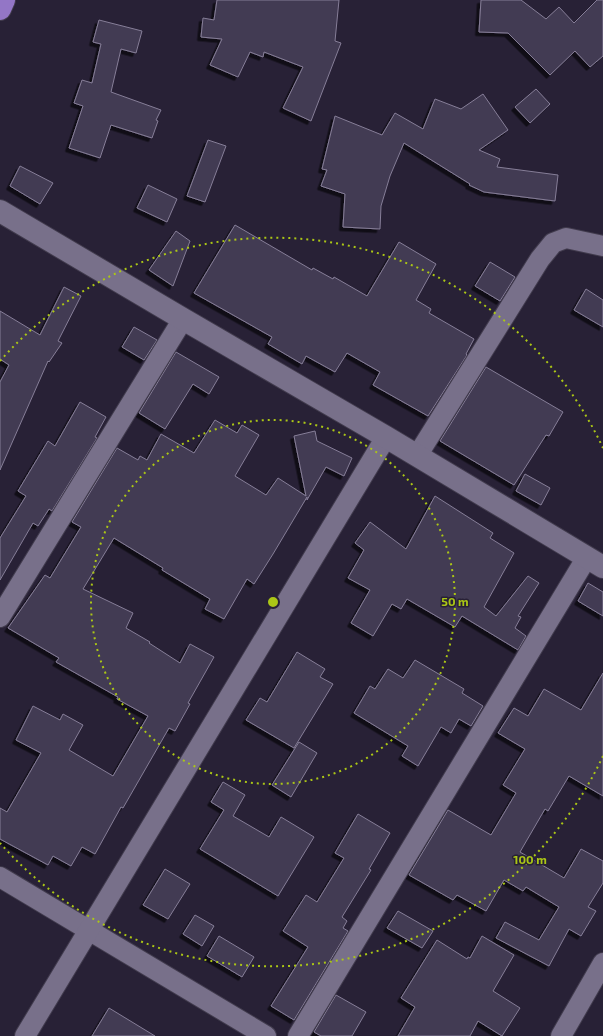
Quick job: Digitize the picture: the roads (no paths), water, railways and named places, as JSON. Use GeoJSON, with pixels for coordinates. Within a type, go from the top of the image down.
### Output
{"type":"FeatureCollection","features":[{"type":"Feature","properties":{"kind":"highway"},"geometry":{"type":"LineString","coordinates":[[0,9],[4,0]]}},
{"type":"Feature","properties":{"kind":"street"},"geometry":{"type":"LineString","coordinates":[[0,210],[595,562],[298,1036]]}},
{"type":"Feature","properties":{"kind":"street"},"geometry":{"type":"LineString","coordinates":[[417,456],[540,259],[553,243],[566,238],[603,246]]}},
{"type":"Feature","properties":{"kind":"street"},"geometry":{"type":"LineString","coordinates":[[0,617],[183,319]]}},
{"type":"Feature","properties":{"kind":"street"},"geometry":{"type":"LineString","coordinates":[[25,1036],[386,437]]}},
{"type":"Feature","properties":{"kind":"street"},"geometry":{"type":"LineString","coordinates":[[0,877],[266,1036]]}},
{"type":"Feature","properties":{"kind":"street"},"geometry":{"type":"LineString","coordinates":[[561,1036],[603,963]]}}]}
